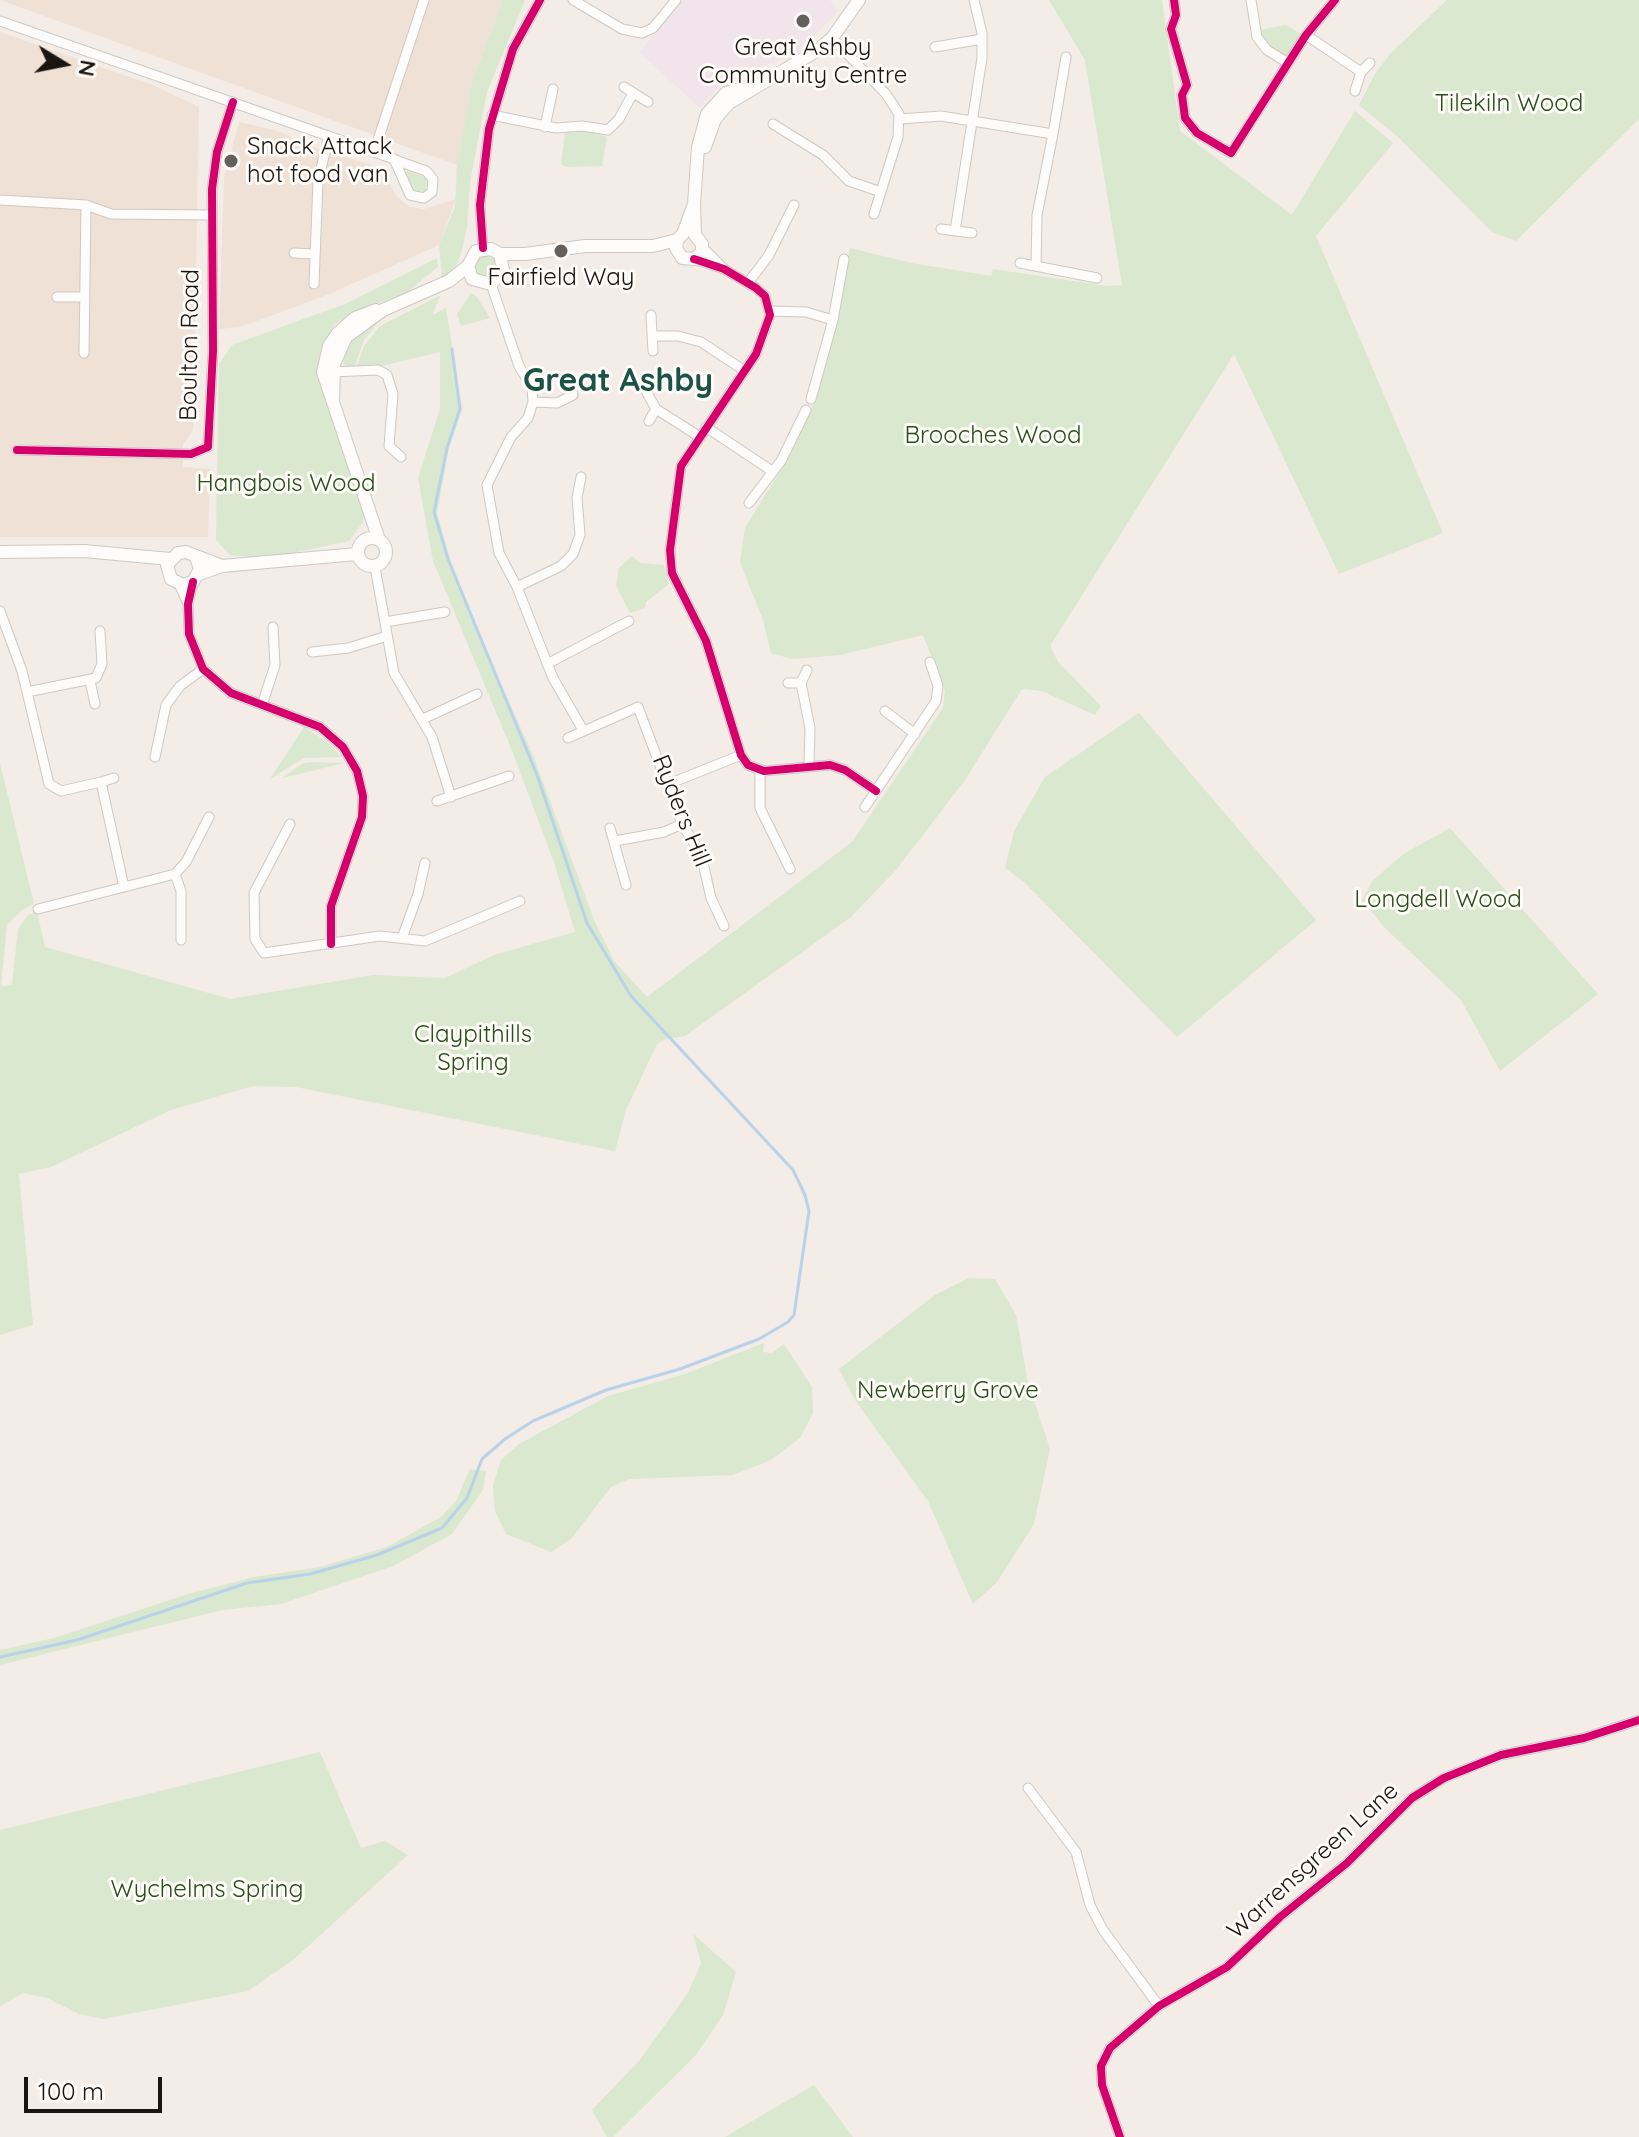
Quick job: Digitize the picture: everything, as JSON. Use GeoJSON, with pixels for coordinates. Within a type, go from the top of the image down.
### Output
{"type":"FeatureCollection","features":[{"type":"Feature","properties":{"kind":"street"},"geometry":{"type":"LineString","coordinates":[[374,152],[424,0]]}},
{"type":"Feature","properties":{"kind":"street"},"geometry":{"type":"LineString","coordinates":[[483,248],[481,186],[492,115],[513,49],[540,0]]}},
{"type":"Feature","properties":{"kind":"street"},"geometry":{"type":"LineString","coordinates":[[576,1],[622,29],[642,33],[653,28],[676,0]]}},
{"type":"Feature","properties":{"kind":"street"},"geometry":{"type":"LineString","coordinates":[[680,256],[694,204],[700,157],[722,110],[752,86],[788,70],[832,38],[859,0]]}},
{"type":"Feature","properties":{"kind":"street"},"geometry":{"type":"LineString","coordinates":[[955,231],[982,39],[974,0]]}},
{"type":"Feature","properties":{"kind":"street"},"geometry":{"type":"LineString","coordinates":[[1174,0],[1176,15],[1171,29],[1187,85],[1182,95],[1185,118],[1197,133],[1231,153],[1306,35],[1335,0]]}},
{"type":"Feature","properties":{"kind":"street"},"geometry":{"type":"LineString","coordinates":[[1251,0],[1257,37],[1267,50],[1288,63]]}},
{"type":"Feature","properties":{"kind":"street"},"geometry":{"type":"LineString","coordinates":[[0,21],[394,159],[429,173],[434,183],[432,192],[424,198],[408,192],[394,159]]}},
{"type":"Feature","properties":{"kind":"street"},"geometry":{"type":"LineString","coordinates":[[1306,35],[1361,72]]}},
{"type":"Feature","properties":{"kind":"street"},"geometry":{"type":"LineString","coordinates":[[832,38],[892,101],[900,119],[874,214]]}},
{"type":"Feature","properties":{"kind":"street"},"geometry":{"type":"LineString","coordinates":[[935,47],[982,39]]}},
{"type":"Feature","properties":{"kind":"street"},"geometry":{"type":"LineString","coordinates":[[1036,265],[1037,215],[1066,57]]}},
{"type":"Feature","properties":{"kind":"street"},"geometry":{"type":"LineString","coordinates":[[1355,91],[1361,72],[1370,63]]}},
{"type":"Feature","properties":{"kind":"street"},"geometry":{"type":"LineString","coordinates":[[545,127],[553,89]]}},
{"type":"Feature","properties":{"kind":"street"},"geometry":{"type":"LineString","coordinates":[[492,115],[545,127],[608,130],[615,126],[629,90],[648,102]]}},
{"type":"Feature","properties":{"kind":"street","name":"Boulton Road"},"geometry":{"type":"LineString","coordinates":[[17,450],[191,454],[208,447],[213,351],[210,215],[217,152],[233,102]]}},
{"type":"Feature","properties":{"kind":"street"},"geometry":{"type":"LineString","coordinates":[[900,119],[931,115],[1053,134]]}},
{"type":"Feature","properties":{"kind":"street"},"geometry":{"type":"LineString","coordinates":[[773,124],[823,155],[849,181],[881,192]]}},
{"type":"Feature","properties":{"kind":"street"},"geometry":{"type":"LineString","coordinates":[[314,284],[318,181],[329,136]]}},
{"type":"Feature","properties":{"kind":"street"},"geometry":{"type":"LineString","coordinates":[[0,200],[86,205],[111,214],[210,215]]}},
{"type":"Feature","properties":{"kind":"street"},"geometry":{"type":"LineString","coordinates":[[84,353],[86,205]]}},
{"type":"Feature","properties":{"kind":"street"},"geometry":{"type":"LineString","coordinates":[[748,283],[769,255],[794,205]]}},
{"type":"Feature","properties":{"kind":"street"},"geometry":{"type":"LineString","coordinates":[[941,229],[972,233]]}},
{"type":"Feature","properties":{"kind":"street"},"geometry":{"type":"LineString","coordinates":[[483,248],[500,254],[525,254],[585,246],[653,246],[685,236]]}},
{"type":"Feature","properties":{"kind":"street"},"geometry":{"type":"LineString","coordinates":[[685,236],[702,247],[724,269]]}},
{"type":"Feature","properties":{"kind":"street"},"geometry":{"type":"LineString","coordinates":[[653,246],[724,269],[765,296],[770,311],[764,339],[679,472],[670,562],[710,651],[741,755],[748,765],[760,770],[809,764],[838,767],[876,791]]}},
{"type":"Feature","properties":{"kind":"street"},"geometry":{"type":"LineString","coordinates":[[694,259],[702,247]]}},
{"type":"Feature","properties":{"kind":"street"},"geometry":{"type":"LineString","coordinates":[[451,797],[438,753],[423,719],[399,684],[375,567],[386,553],[374,539],[371,519],[333,402],[328,372],[346,337],[383,310],[449,281],[468,266],[471,256],[483,248]]}},
{"type":"Feature","properties":{"kind":"street"},"geometry":{"type":"LineString","coordinates":[[294,253],[314,254]]}},
{"type":"Feature","properties":{"kind":"street"},"geometry":{"type":"LineString","coordinates":[[500,254],[503,270]]}},
{"type":"Feature","properties":{"kind":"street"},"geometry":{"type":"LineString","coordinates":[[449,281],[484,283],[525,254]]}},
{"type":"Feature","properties":{"kind":"street"},"geometry":{"type":"LineString","coordinates":[[811,399],[833,320],[844,259]]}},
{"type":"Feature","properties":{"kind":"street"},"geometry":{"type":"LineString","coordinates":[[1020,263],[1097,278]]}},
{"type":"Feature","properties":{"kind":"street"},"geometry":{"type":"LineString","coordinates":[[468,266],[484,283],[519,366],[532,388],[533,402],[528,418],[511,437],[487,485],[499,553],[517,587],[547,664],[583,730]]}},
{"type":"Feature","properties":{"kind":"street"},"geometry":{"type":"LineString","coordinates":[[57,297],[84,297]]}},
{"type":"Feature","properties":{"kind":"street"},"geometry":{"type":"LineString","coordinates":[[770,311],[806,312],[833,320]]}},
{"type":"Feature","properties":{"kind":"street"},"geometry":{"type":"LineString","coordinates":[[651,315],[653,351]]}},
{"type":"Feature","properties":{"kind":"street"},"geometry":{"type":"LineString","coordinates":[[653,336],[678,336],[701,342],[745,371]]}},
{"type":"Feature","properties":{"kind":"street"},"geometry":{"type":"LineString","coordinates":[[328,372],[378,370],[387,375],[393,394],[384,448],[401,457]]}},
{"type":"Feature","properties":{"kind":"street"},"geometry":{"type":"LineString","coordinates":[[533,402],[557,403],[573,395],[569,379]]}},
{"type":"Feature","properties":{"kind":"street"},"geometry":{"type":"LineString","coordinates":[[647,393],[656,409],[700,437]]}},
{"type":"Feature","properties":{"kind":"street"},"geometry":{"type":"LineString","coordinates":[[649,421],[656,409]]}},
{"type":"Feature","properties":{"kind":"street"},"geometry":{"type":"LineString","coordinates":[[749,503],[772,471],[806,410]]}},
{"type":"Feature","properties":{"kind":"street"},"geometry":{"type":"LineString","coordinates":[[706,427],[772,471]]}},
{"type":"Feature","properties":{"kind":"street"},"geometry":{"type":"LineString","coordinates":[[517,587],[561,566],[573,554],[580,535],[577,498],[581,477]]}},
{"type":"Feature","properties":{"kind":"street"},"geometry":{"type":"LineString","coordinates":[[374,539],[360,544],[357,554],[363,564],[375,567]]}},
{"type":"Feature","properties":{"kind":"street"},"geometry":{"type":"LineString","coordinates":[[0,552],[84,551],[142,559],[170,559],[182,551],[222,566]]}},
{"type":"Feature","properties":{"kind":"street"},"geometry":{"type":"LineString","coordinates":[[179,584],[222,566],[357,554]]}},
{"type":"Feature","properties":{"kind":"street"},"geometry":{"type":"LineString","coordinates":[[188,604],[196,578],[196,557]]}},
{"type":"Feature","properties":{"kind":"street"},"geometry":{"type":"LineString","coordinates":[[142,559],[179,584],[188,604],[191,645],[203,669],[231,693],[320,727],[343,747],[360,779],[362,817],[331,906],[331,944]]}},
{"type":"Feature","properties":{"kind":"street"},"geometry":{"type":"LineString","coordinates":[[169,575],[170,559]]}},
{"type":"Feature","properties":{"kind":"street"},"geometry":{"type":"LineString","coordinates":[[0,611],[27,692],[51,787],[66,791],[114,778]]}},
{"type":"Feature","properties":{"kind":"street"},"geometry":{"type":"LineString","coordinates":[[385,622],[445,612]]}},
{"type":"Feature","properties":{"kind":"street"},"geometry":{"type":"LineString","coordinates":[[547,664],[629,621]]}},
{"type":"Feature","properties":{"kind":"street"},"geometry":{"type":"LineString","coordinates":[[262,705],[275,665],[273,627]]}},
{"type":"Feature","properties":{"kind":"street"},"geometry":{"type":"LineString","coordinates":[[27,692],[90,681],[101,669],[100,631]]}},
{"type":"Feature","properties":{"kind":"street"},"geometry":{"type":"LineString","coordinates":[[312,652],[348,648],[387,636]]}},
{"type":"Feature","properties":{"kind":"street"},"geometry":{"type":"LineString","coordinates":[[865,807],[936,701],[938,686],[930,662]]}},
{"type":"Feature","properties":{"kind":"street"},"geometry":{"type":"LineString","coordinates":[[155,757],[166,705],[180,686],[203,669]]}},
{"type":"Feature","properties":{"kind":"street"},"geometry":{"type":"LineString","coordinates":[[807,670],[801,683],[810,728],[809,764]]}},
{"type":"Feature","properties":{"kind":"street"},"geometry":{"type":"LineString","coordinates":[[90,681],[95,704]]}},
{"type":"Feature","properties":{"kind":"street"},"geometry":{"type":"LineString","coordinates":[[788,683],[801,683]]}},
{"type":"Feature","properties":{"kind":"street"},"geometry":{"type":"LineString","coordinates":[[423,719],[477,694]]}},
{"type":"Feature","properties":{"kind":"street","name":"Ryders Hill"},"geometry":{"type":"LineString","coordinates":[[568,738],[638,707],[682,824],[701,854],[716,911],[724,926]]}},
{"type":"Feature","properties":{"kind":"street"},"geometry":{"type":"LineString","coordinates":[[885,711],[915,734]]}},
{"type":"Feature","properties":{"kind":"street"},"geometry":{"type":"LineString","coordinates":[[666,785],[741,755]]}},
{"type":"Feature","properties":{"kind":"street"},"geometry":{"type":"LineString","coordinates":[[760,770],[760,808],[790,869]]}},
{"type":"Feature","properties":{"kind":"street"},"geometry":{"type":"LineString","coordinates":[[437,801],[509,776]]}},
{"type":"Feature","properties":{"kind":"street"},"geometry":{"type":"LineString","coordinates":[[101,782],[124,887]]}},
{"type":"Feature","properties":{"kind":"street"},"geometry":{"type":"LineString","coordinates":[[38,909],[175,874],[186,862],[209,817]]}},
{"type":"Feature","properties":{"kind":"street"},"geometry":{"type":"LineString","coordinates":[[290,824],[256,886],[255,943],[268,954],[380,936],[431,939],[520,901]]}},
{"type":"Feature","properties":{"kind":"street"},"geometry":{"type":"LineString","coordinates":[[615,841],[664,832],[682,824]]}},
{"type":"Feature","properties":{"kind":"street"},"geometry":{"type":"LineString","coordinates":[[610,828],[626,885]]}},
{"type":"Feature","properties":{"kind":"street"},"geometry":{"type":"LineString","coordinates":[[402,938],[425,863]]}},
{"type":"Feature","properties":{"kind":"street"},"geometry":{"type":"LineString","coordinates":[[175,874],[181,891],[181,940]]}},
{"type":"Feature","properties":{"kind":"street","name":"Warrensgreen Lane"},"geometry":{"type":"LineString","coordinates":[[1120,2137],[1107,2106],[1101,2066],[1110,2048],[1159,2006],[1227,1967],[1280,1917],[1347,1863],[1420,1792],[1501,1755],[1584,1738],[1639,1720]]}},
{"type":"Feature","properties":{"kind":"street"},"geometry":{"type":"LineString","coordinates":[[1028,1788],[1076,1852],[1090,1905],[1103,1930],[1159,2006]]}},
{"type":"Feature","properties":{"kind":"shaded area"},"geometry":{"type":"Polygon","coordinates":[[[0,0],[503,0],[471,84],[457,165],[0,0]]]}},
{"type":"Feature","properties":{"kind":"shaded area"},"geometry":{"type":"Polygon","coordinates":[[[683,0],[830,0],[838,11],[801,50],[721,85],[699,107],[639,52],[683,0]]]}},
{"type":"Feature","properties":{"kind":"shaded area"},"geometry":{"type":"Polygon","coordinates":[[[0,32],[155,86],[199,107],[193,430],[183,444],[183,467],[210,469],[208,537],[0,537],[0,32]]]}},
{"type":"Feature","properties":{"kind":"shaded area"},"geometry":{"type":"Polygon","coordinates":[[[239,122],[278,131],[313,147],[381,168],[396,196],[410,207],[424,209],[456,199],[439,245],[327,295],[240,327],[219,329],[224,177],[239,122]]]}},
{"type":"Feature","properties":{"kind":"green space"},"geometry":{"type":"Polygon","coordinates":[[[503,0],[525,0],[487,92],[470,182],[467,228],[461,254],[456,267],[442,279],[439,245],[455,207],[457,165],[471,84],[503,0]]]}},
{"type":"Feature","properties":{"kind":"green space"},"geometry":{"type":"Polygon","coordinates":[[[1049,0],[1162,0],[1180,131],[1292,215],[1355,111],[1393,143],[1316,236],[1443,533],[1339,574],[1234,354],[1050,646],[1058,662],[1101,706],[1095,715],[1042,691],[1022,689],[965,780],[896,870],[851,917],[685,1036],[657,1044],[626,1110],[615,1151],[296,1087],[253,1086],[171,1110],[51,1167],[19,1174],[33,1325],[0,1335],[0,763],[34,904],[22,910],[7,925],[1,986],[12,985],[18,929],[28,915],[37,912],[45,947],[230,999],[373,975],[445,978],[494,955],[575,932],[554,862],[511,748],[433,561],[418,478],[440,409],[440,352],[381,366],[357,366],[364,346],[380,326],[441,295],[432,315],[446,308],[462,409],[449,448],[437,513],[469,613],[533,755],[594,920],[614,961],[647,997],[852,842],[943,708],[945,691],[923,635],[840,655],[792,659],[771,653],[763,620],[740,562],[745,528],[790,455],[814,403],[837,324],[850,248],[911,263],[991,276],[993,269],[1106,286],[1122,285],[1085,60],[1049,0]]]}},
{"type":"Feature","properties":{"kind":"green space","name":"Tilekiln Wood"},"geometry":{"type":"Polygon","coordinates":[[[1447,0],[1639,0],[1639,119],[1516,241],[1492,232],[1398,137],[1359,105],[1375,74],[1391,53],[1447,0]]]}},
{"type":"Feature","properties":{"kind":"green space"},"geometry":{"type":"Polygon","coordinates":[[[1286,25],[1303,35],[1288,56],[1283,56],[1260,40],[1259,30],[1286,25]]]}},
{"type":"Feature","properties":{"kind":"green space"},"geometry":{"type":"Polygon","coordinates":[[[588,130],[607,137],[602,166],[565,167],[561,164],[565,132],[588,130]]]}},
{"type":"Feature","properties":{"kind":"green space"},"geometry":{"type":"Polygon","coordinates":[[[407,171],[427,178],[426,190],[418,193],[412,189],[405,174],[407,171]]]}},
{"type":"Feature","properties":{"kind":"green space"},"geometry":{"type":"Polygon","coordinates":[[[486,255],[497,266],[486,277],[475,266],[486,255]]]}},
{"type":"Feature","properties":{"kind":"green space","name":"Hangbois Wood"},"geometry":{"type":"Polygon","coordinates":[[[437,258],[438,267],[406,293],[351,313],[334,325],[322,347],[319,379],[365,501],[363,522],[349,541],[268,558],[230,555],[216,540],[219,364],[232,345],[345,304],[437,258]]]}},
{"type":"Feature","properties":{"kind":"green space"},"geometry":{"type":"Polygon","coordinates":[[[471,293],[490,318],[461,326],[457,314],[471,293]]]}},
{"type":"Feature","properties":{"kind":"green space"},"geometry":{"type":"Polygon","coordinates":[[[375,319],[377,324],[364,340],[354,368],[344,365],[341,347],[375,319]]]}},
{"type":"Feature","properties":{"kind":"green space"},"geometry":{"type":"Polygon","coordinates":[[[632,556],[640,563],[664,565],[669,584],[646,602],[645,608],[630,613],[616,586],[619,568],[632,556]]]}},
{"type":"Feature","properties":{"kind":"green space"},"geometry":{"type":"Polygon","coordinates":[[[1139,713],[1316,920],[1177,1037],[1024,882],[1005,868],[1014,831],[1045,777],[1139,713]]]}},
{"type":"Feature","properties":{"kind":"green space"},"geometry":{"type":"Polygon","coordinates":[[[304,727],[329,743],[341,757],[304,758],[270,779],[304,727]]]}},
{"type":"Feature","properties":{"kind":"green space"},"geometry":{"type":"Polygon","coordinates":[[[314,762],[344,763],[282,778],[303,763],[314,762]]]}},
{"type":"Feature","properties":{"kind":"green space","name":"Longdell Wood"},"geometry":{"type":"Polygon","coordinates":[[[1450,828],[1598,994],[1500,1071],[1461,1000],[1386,929],[1362,900],[1373,880],[1405,853],[1450,828]]]}},
{"type":"Feature","properties":{"kind":"green space","name":"Newberry Grove"},"geometry":{"type":"Polygon","coordinates":[[[969,1278],[995,1279],[1016,1315],[1028,1383],[1050,1449],[1034,1524],[997,1582],[973,1604],[928,1501],[855,1400],[839,1369],[935,1295],[969,1278]]]}},
{"type":"Feature","properties":{"kind":"green space"},"geometry":{"type":"Polygon","coordinates":[[[764,1343],[763,1352],[772,1353],[784,1344],[812,1387],[813,1413],[800,1438],[771,1460],[733,1475],[629,1479],[611,1487],[571,1539],[551,1552],[506,1534],[495,1511],[493,1485],[501,1460],[519,1444],[608,1396],[685,1374],[764,1343]]]}},
{"type":"Feature","properties":{"kind":"green space"},"geometry":{"type":"Polygon","coordinates":[[[470,1469],[486,1471],[483,1490],[452,1534],[393,1566],[281,1604],[222,1610],[0,1665],[0,1650],[54,1638],[188,1594],[254,1577],[320,1567],[387,1547],[441,1517],[456,1501],[470,1469]]]}},
{"type":"Feature","properties":{"kind":"green space","name":"Wychelms Spring"},"geometry":{"type":"Polygon","coordinates":[[[320,1752],[361,1848],[385,1841],[408,1855],[293,1960],[248,1991],[103,2019],[79,2014],[47,1998],[23,1993],[0,2006],[0,1830],[320,1752]]]}},
{"type":"Feature","properties":{"kind":"green space"},"geometry":{"type":"Polygon","coordinates":[[[693,1934],[736,1972],[723,2015],[695,2056],[613,2137],[607,2137],[592,2110],[639,2061],[688,1993],[701,1963],[693,1934]]]}},
{"type":"Feature","properties":{"kind":"green space"},"geometry":{"type":"Polygon","coordinates":[[[814,2085],[853,2137],[725,2137],[802,2092],[814,2085]]]}},
{"type":"Feature","properties":{"kind":"waterway"},"geometry":{"type":"LineString","coordinates":[[0,1657],[77,1640],[247,1583],[310,1574],[377,1555],[442,1528],[467,1498],[482,1459],[533,1421],[606,1390],[680,1369],[759,1339],[794,1315],[809,1211],[805,1195],[793,1170],[631,996],[587,923],[537,775],[448,559],[434,512],[447,448],[460,409],[452,349]]}},
{"type":"Feature","properties":{"kind":"cycle path"},"geometry":{"type":"LineString","coordinates":[[483,248],[480,205],[489,129],[513,49],[540,0]]}},
{"type":"Feature","properties":{"kind":"cycle path"},"geometry":{"type":"LineString","coordinates":[[1174,0],[1176,15],[1171,29],[1187,85],[1182,95],[1185,118],[1197,133],[1231,153],[1306,35],[1335,0]]}},
{"type":"Feature","properties":{"kind":"cycle path"},"geometry":{"type":"LineString","coordinates":[[17,450],[191,454],[208,447],[213,351],[212,189],[217,152],[233,102]]}},
{"type":"Feature","properties":{"kind":"cycle path"},"geometry":{"type":"LineString","coordinates":[[694,259],[724,269],[756,288],[765,296],[770,315],[756,354],[681,466],[670,550],[672,573],[706,641],[741,755],[748,765],[764,771],[830,765],[845,770],[876,791]]}},
{"type":"Feature","properties":{"kind":"cycle path"},"geometry":{"type":"LineString","coordinates":[[193,582],[188,604],[189,634],[203,669],[231,693],[320,727],[343,747],[357,771],[363,796],[362,817],[331,906],[331,944]]}},
{"type":"Feature","properties":{"kind":"cycle path"},"geometry":{"type":"LineString","coordinates":[[1120,2137],[1102,2085],[1101,2066],[1110,2048],[1159,2006],[1227,1967],[1280,1917],[1347,1863],[1412,1798],[1444,1778],[1501,1755],[1584,1738],[1639,1720]]}},
{"type":"Feature","properties":{"kind":"place","name":"Great Ashby Community Centre"},"geometry":{"type":"Point","coordinates":[803,21]}},
{"type":"Feature","properties":{"kind":"place","name":"Snack Attack hot food van"},"geometry":{"type":"Point","coordinates":[231,161]}},
{"type":"Feature","properties":{"kind":"place","name":"Fairfield Way"},"geometry":{"type":"Point","coordinates":[561,251]}},
{"type":"Feature","properties":{"kind":"district","name":"Great Ashby"},"geometry":{"type":"Point","coordinates":[618,381]}},
{"type":"Feature","properties":{"kind":"park label","name":"Brooches Wood"},"geometry":{"type":"Point","coordinates":[993,436]}},
{"type":"Feature","properties":{"kind":"park label","name":"Claypithills Spring"},"geometry":{"type":"Point","coordinates":[473,1049]}}]}
